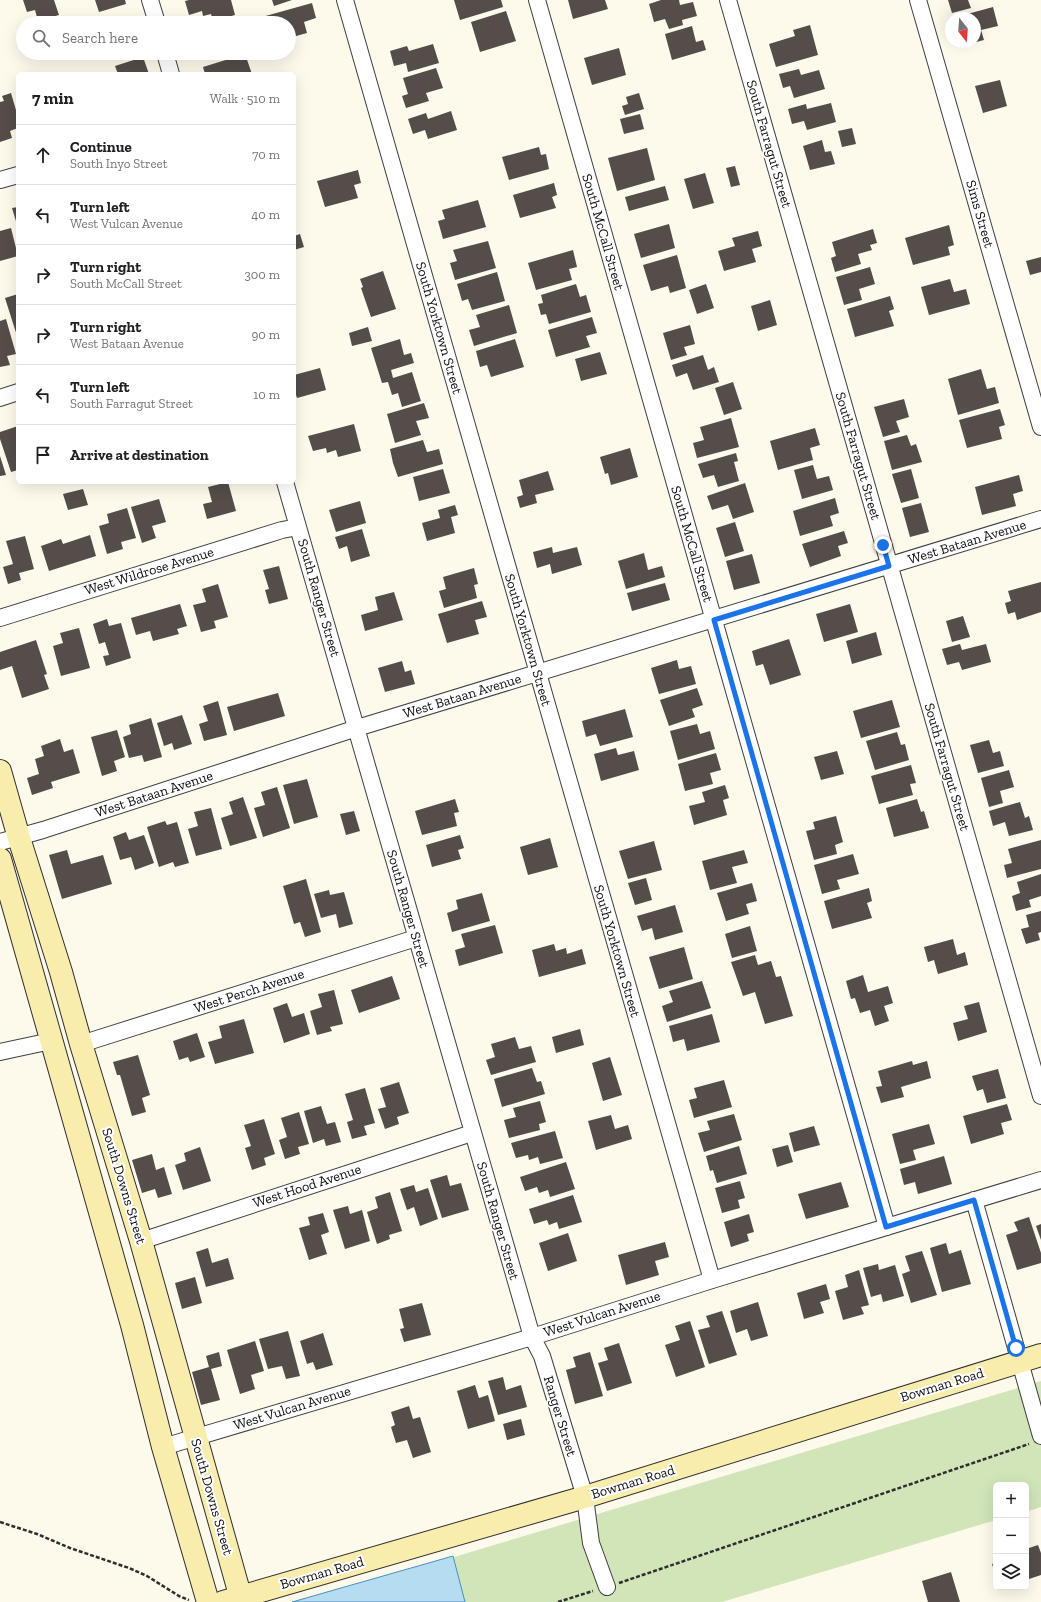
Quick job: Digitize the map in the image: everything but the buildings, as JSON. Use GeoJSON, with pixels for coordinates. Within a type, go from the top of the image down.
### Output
{"type":"FeatureCollection","features":[{"type":"Feature","properties":{"kind":"main road","name":"South Downs Street"},"geometry":{"type":"LineString","coordinates":[[0,771],[9,840],[61,972],[141,1241],[195,1437],[235,1600]]}},
{"type":"Feature","properties":{"kind":"main road","name":"South Downs Street"},"geometry":{"type":"LineString","coordinates":[[0,859],[132,1325],[163,1447],[199,1601]]}},
{"type":"Feature","properties":{"kind":"main road","name":"Bowman Road"},"geometry":{"type":"LineString","coordinates":[[235,1600],[585,1497],[1041,1355]]}},
{"type":"Feature","properties":{"kind":"street"},"geometry":{"type":"LineString","coordinates":[[150,0],[155,16]]}},
{"type":"Feature","properties":{"kind":"street","name":"South Yorktown Street"},"geometry":{"type":"LineString","coordinates":[[345,0],[712,1280]]}},
{"type":"Feature","properties":{"kind":"street","name":"South McCall Street"},"geometry":{"type":"LineString","coordinates":[[537,0],[886,1227]]}},
{"type":"Feature","properties":{"kind":"street","name":"South Farragut Street"},"geometry":{"type":"LineString","coordinates":[[728,0],[1041,1096]]}},
{"type":"Feature","properties":{"kind":"street","name":"Sims Street"},"geometry":{"type":"LineString","coordinates":[[918,0],[1041,427]]}},
{"type":"Feature","properties":{"kind":"street"},"geometry":{"type":"LineString","coordinates":[[167,60],[170,72]]}},
{"type":"Feature","properties":{"kind":"street"},"geometry":{"type":"LineString","coordinates":[[0,180],[16,176]]}},
{"type":"Feature","properties":{"kind":"street"},"geometry":{"type":"LineString","coordinates":[[0,398],[16,393]]}},
{"type":"Feature","properties":{"kind":"street","name":"South Ranger Street"},"geometry":{"type":"LineString","coordinates":[[286,484],[357,728],[472,1133],[532,1336]]}},
{"type":"Feature","properties":{"kind":"street","name":"West Bataan Avenue"},"geometry":{"type":"LineString","coordinates":[[9,840],[357,728],[1041,519]]}},
{"type":"Feature","properties":{"kind":"street","name":"West Wildrose Avenue"},"geometry":{"type":"LineString","coordinates":[[0,618],[274,532],[298,527]]}},
{"type":"Feature","properties":{"kind":"street","name":"West Perch Avenue"},"geometry":{"type":"LineString","coordinates":[[82,1044],[416,938]]}},
{"type":"Feature","properties":{"kind":"street"},"geometry":{"type":"LineString","coordinates":[[0,1052],[51,1041]]}},
{"type":"Feature","properties":{"kind":"street","name":"West Hood Avenue"},"geometry":{"type":"LineString","coordinates":[[141,1241],[472,1133]]}},
{"type":"Feature","properties":{"kind":"street","name":"West Vulcan Avenue"},"geometry":{"type":"LineString","coordinates":[[163,1447],[1041,1180]]}},
{"type":"Feature","properties":{"kind":"street"},"geometry":{"type":"LineString","coordinates":[[974,1200],[1020,1361],[1037,1439]]}},
{"type":"Feature","properties":{"kind":"street","name":"Ranger Street"},"geometry":{"type":"LineString","coordinates":[[532,1336],[542,1356],[585,1497],[591,1543],[607,1587]]}},
{"type":"Feature","properties":{"kind":"path"},"geometry":{"type":"LineString","coordinates":[[558,1602],[607,1587],[1037,1439]]}},
{"type":"Feature","properties":{"kind":"path"},"geometry":{"type":"LineString","coordinates":[[0,1522],[129,1568],[147,1576],[179,1596],[199,1601]]}},
{"type":"Feature","properties":{"kind":"green space"},"geometry":{"type":"Polygon","coordinates":[[[1041,1381],[1041,1507],[1029,1511],[1029,1482],[993,1482],[993,1521],[722,1602],[304,1602],[1041,1381]]]}},
{"type":"Feature","properties":{"kind":"water"},"geometry":{"type":"Polygon","coordinates":[[[453,1556],[465,1602],[292,1602],[453,1556]]]}},
{"type":"Feature","properties":{"kind":"route"},"geometry":{"type":"LineString","coordinates":[[883,545],[889,566],[714,620],[886,1227],[974,1200],[1016,1348]]}}]}
